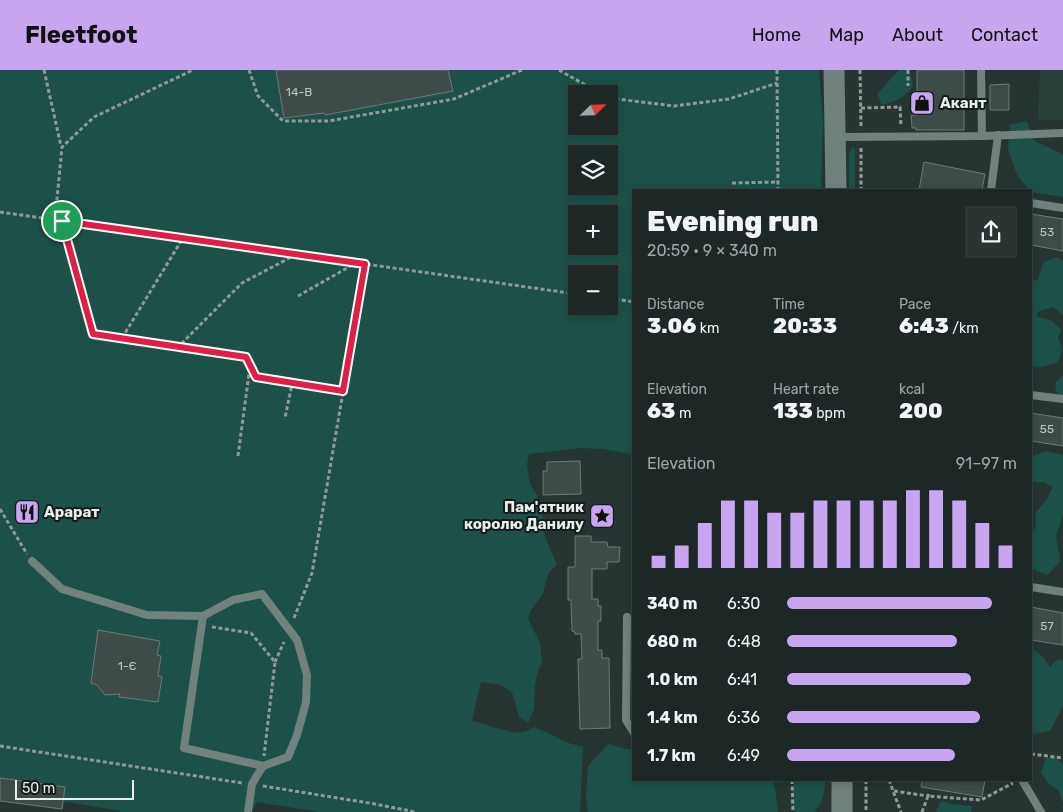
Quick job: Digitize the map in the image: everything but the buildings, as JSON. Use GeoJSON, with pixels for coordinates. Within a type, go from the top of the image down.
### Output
{"type":"FeatureCollection","features":[{"type":"Feature","properties":{"kind":"main road"},"geometry":{"type":"LineString","coordinates":[[834,70],[836,189]]}},
{"type":"Feature","properties":{"kind":"main road"},"geometry":{"type":"LineString","coordinates":[[842,781],[842,812]]}},
{"type":"Feature","properties":{"kind":"lane"},"geometry":{"type":"LineString","coordinates":[[982,70],[982,136]]}},
{"type":"Feature","properties":{"kind":"lane"},"geometry":{"type":"LineString","coordinates":[[836,137],[982,136],[1063,133]]}},
{"type":"Feature","properties":{"kind":"lane"},"geometry":{"type":"LineString","coordinates":[[991,189],[998,135]]}},
{"type":"Feature","properties":{"kind":"lane"},"geometry":{"type":"LineString","coordinates":[[1032,202],[1063,208]]}},
{"type":"Feature","properties":{"kind":"lane"},"geometry":{"type":"LineString","coordinates":[[1032,395],[1063,399]]}},
{"type":"Feature","properties":{"kind":"lane"},"geometry":{"type":"LineString","coordinates":[[32,561],[62,589],[147,615],[203,616],[233,600],[262,594],[297,640],[307,675],[306,702],[288,757],[263,766],[184,748],[203,616]]}},
{"type":"Feature","properties":{"kind":"lane"},"geometry":{"type":"LineString","coordinates":[[1032,587],[1063,592]]}},
{"type":"Feature","properties":{"kind":"lane"},"geometry":{"type":"LineString","coordinates":[[627,617],[626,720],[632,730]]}},
{"type":"Feature","properties":{"kind":"lane"},"geometry":{"type":"LineString","coordinates":[[248,812],[252,784],[263,766]]}},
{"type":"Feature","properties":{"kind":"lane"},"geometry":{"type":"LineString","coordinates":[[1022,781],[1041,812]]}},
{"type":"Feature","properties":{"kind":"path"},"geometry":{"type":"LineString","coordinates":[[44,70],[62,147],[55,220]]}},
{"type":"Feature","properties":{"kind":"path"},"geometry":{"type":"LineString","coordinates":[[62,147],[94,117],[193,70]]}},
{"type":"Feature","properties":{"kind":"path"},"geometry":{"type":"LineString","coordinates":[[249,70],[258,96],[283,121],[329,121],[454,99],[522,70]]}},
{"type":"Feature","properties":{"kind":"path"},"geometry":{"type":"LineString","coordinates":[[559,70],[585,85]]}},
{"type":"Feature","properties":{"kind":"path"},"geometry":{"type":"LineString","coordinates":[[777,70],[778,189]]}},
{"type":"Feature","properties":{"kind":"path"},"geometry":{"type":"LineString","coordinates":[[908,70],[908,86]]}},
{"type":"Feature","properties":{"kind":"path"},"geometry":{"type":"LineString","coordinates":[[618,99],[674,106],[729,100],[777,83]]}},
{"type":"Feature","properties":{"kind":"path"},"geometry":{"type":"LineString","coordinates":[[861,108],[900,107],[901,136]]}},
{"type":"Feature","properties":{"kind":"path"},"geometry":{"type":"LineString","coordinates":[[901,123],[907,123]]}},
{"type":"Feature","properties":{"kind":"path"},"geometry":{"type":"LineString","coordinates":[[732,183],[778,182]]}},
{"type":"Feature","properties":{"kind":"path"},"geometry":{"type":"LineString","coordinates":[[0,212],[568,293]]}},
{"type":"Feature","properties":{"kind":"path"},"geometry":{"type":"LineString","coordinates":[[62,221],[93,334],[246,357],[256,377],[343,391]]}},
{"type":"Feature","properties":{"kind":"path"},"geometry":{"type":"LineString","coordinates":[[122,338],[183,238]]}},
{"type":"Feature","properties":{"kind":"path"},"geometry":{"type":"LineString","coordinates":[[178,346],[242,283],[298,254]]}},
{"type":"Feature","properties":{"kind":"path"},"geometry":{"type":"LineString","coordinates":[[298,296],[357,262]]}},
{"type":"Feature","properties":{"kind":"path"},"geometry":{"type":"LineString","coordinates":[[263,766],[275,662],[312,574],[365,264]]}},
{"type":"Feature","properties":{"kind":"path"},"geometry":{"type":"LineString","coordinates":[[618,299],[632,302]]}},
{"type":"Feature","properties":{"kind":"path"},"geometry":{"type":"LineString","coordinates":[[238,456],[250,366]]}},
{"type":"Feature","properties":{"kind":"path"},"geometry":{"type":"LineString","coordinates":[[286,418],[292,384]]}},
{"type":"Feature","properties":{"kind":"path"},"geometry":{"type":"LineString","coordinates":[[0,509],[32,561]]}},
{"type":"Feature","properties":{"kind":"path"},"geometry":{"type":"LineString","coordinates":[[202,626],[251,633],[275,662]]}},
{"type":"Feature","properties":{"kind":"path"},"geometry":{"type":"LineString","coordinates":[[0,746],[252,784],[415,812]]}},
{"type":"Feature","properties":{"kind":"path"},"geometry":{"type":"LineString","coordinates":[[1032,754],[1063,758]]}},
{"type":"Feature","properties":{"kind":"path"},"geometry":{"type":"LineString","coordinates":[[792,781],[793,812]]}},
{"type":"Feature","properties":{"kind":"path"},"geometry":{"type":"LineString","coordinates":[[866,781],[866,812]]}},
{"type":"Feature","properties":{"kind":"path"},"geometry":{"type":"LineString","coordinates":[[889,781],[901,812]]}},
{"type":"Feature","properties":{"kind":"path"},"geometry":{"type":"LineString","coordinates":[[894,791],[981,800],[1019,781]]}},
{"type":"Feature","properties":{"kind":"path"},"geometry":{"type":"LineString","coordinates":[[922,812],[928,794]]}},
{"type":"Feature","properties":{"kind":"shaded area"},"geometry":{"type":"Polygon","coordinates":[[[1040,70],[1063,70],[1063,120],[1038,120],[1040,70]]]}},
{"type":"Feature","properties":{"kind":"green space"},"geometry":{"type":"Polygon","coordinates":[[[0,70],[819,70],[823,120],[821,189],[632,189],[632,454],[581,448],[529,454],[527,464],[530,484],[537,495],[543,517],[545,537],[557,564],[548,574],[543,593],[530,612],[528,619],[540,643],[542,663],[535,685],[534,709],[528,723],[519,717],[512,692],[501,685],[481,682],[472,721],[519,732],[524,732],[534,727],[565,742],[583,747],[580,812],[319,812],[257,802],[251,812],[121,812],[0,791],[0,70]]]}},
{"type":"Feature","properties":{"kind":"green space"},"geometry":{"type":"Polygon","coordinates":[[[899,70],[904,70],[911,75],[913,87],[899,99],[882,105],[877,94],[899,70]]]}},
{"type":"Feature","properties":{"kind":"green space"},"geometry":{"type":"Polygon","coordinates":[[[1027,121],[1033,140],[1063,155],[1063,197],[1032,192],[1032,189],[1028,189],[1017,175],[1008,149],[1010,125],[1027,121]]]}},
{"type":"Feature","properties":{"kind":"green space"},"geometry":{"type":"Polygon","coordinates":[[[855,147],[855,189],[849,189],[849,155],[851,149],[855,147]]]}},
{"type":"Feature","properties":{"kind":"green space"},"geometry":{"type":"Polygon","coordinates":[[[1056,257],[1063,261],[1063,315],[1053,307],[1037,312],[1037,317],[1051,320],[1061,330],[1058,337],[1061,353],[1057,363],[1040,367],[1032,366],[1032,279],[1037,281],[1044,262],[1056,257]]]}},
{"type":"Feature","properties":{"kind":"green space"},"geometry":{"type":"Polygon","coordinates":[[[1062,376],[1063,396],[1060,396],[1056,390],[1055,383],[1062,376]]]}},
{"type":"Feature","properties":{"kind":"green space"},"geometry":{"type":"Polygon","coordinates":[[[1044,452],[1063,455],[1063,514],[1056,536],[1060,561],[1048,575],[1032,569],[1032,532],[1036,526],[1035,513],[1045,502],[1053,487],[1044,482],[1032,482],[1032,456],[1044,452]]]}},
{"type":"Feature","properties":{"kind":"green space"},"geometry":{"type":"Polygon","coordinates":[[[1032,648],[1043,657],[1050,667],[1058,659],[1063,660],[1063,706],[1050,731],[1034,734],[1032,731],[1032,648]]]}},
{"type":"Feature","properties":{"kind":"green space"},"geometry":{"type":"Polygon","coordinates":[[[608,744],[632,749],[632,781],[773,781],[778,812],[588,812],[586,798],[588,766],[608,744]]]}},
{"type":"Feature","properties":{"kind":"green space"},"geometry":{"type":"Polygon","coordinates":[[[1055,757],[1063,764],[1063,803],[1059,791],[1048,783],[1041,772],[1046,758],[1055,757]]]}},
{"type":"Feature","properties":{"kind":"green space"},"geometry":{"type":"Polygon","coordinates":[[[795,781],[825,781],[823,797],[814,812],[796,812],[790,802],[795,781]]]}},
{"type":"Feature","properties":{"kind":"green space"},"geometry":{"type":"Polygon","coordinates":[[[941,801],[972,806],[971,812],[936,812],[941,801]]]}},
{"type":"Feature","properties":{"kind":"place","name":"Акант"},"geometry":{"type":"Point","coordinates":[922,103]}},
{"type":"Feature","properties":{"kind":"place","name":"Арарат"},"geometry":{"type":"Point","coordinates":[27,512]}},
{"type":"Feature","properties":{"kind":"place","name":"Пам'ятник королю Данилу"},"geometry":{"type":"Point","coordinates":[602,516]}},
{"type":"Feature","properties":{"kind":"route"},"geometry":{"type":"LineString","coordinates":[[62,221],[365,264],[343,391],[256,377],[246,357],[93,334],[62,221]]}}]}
